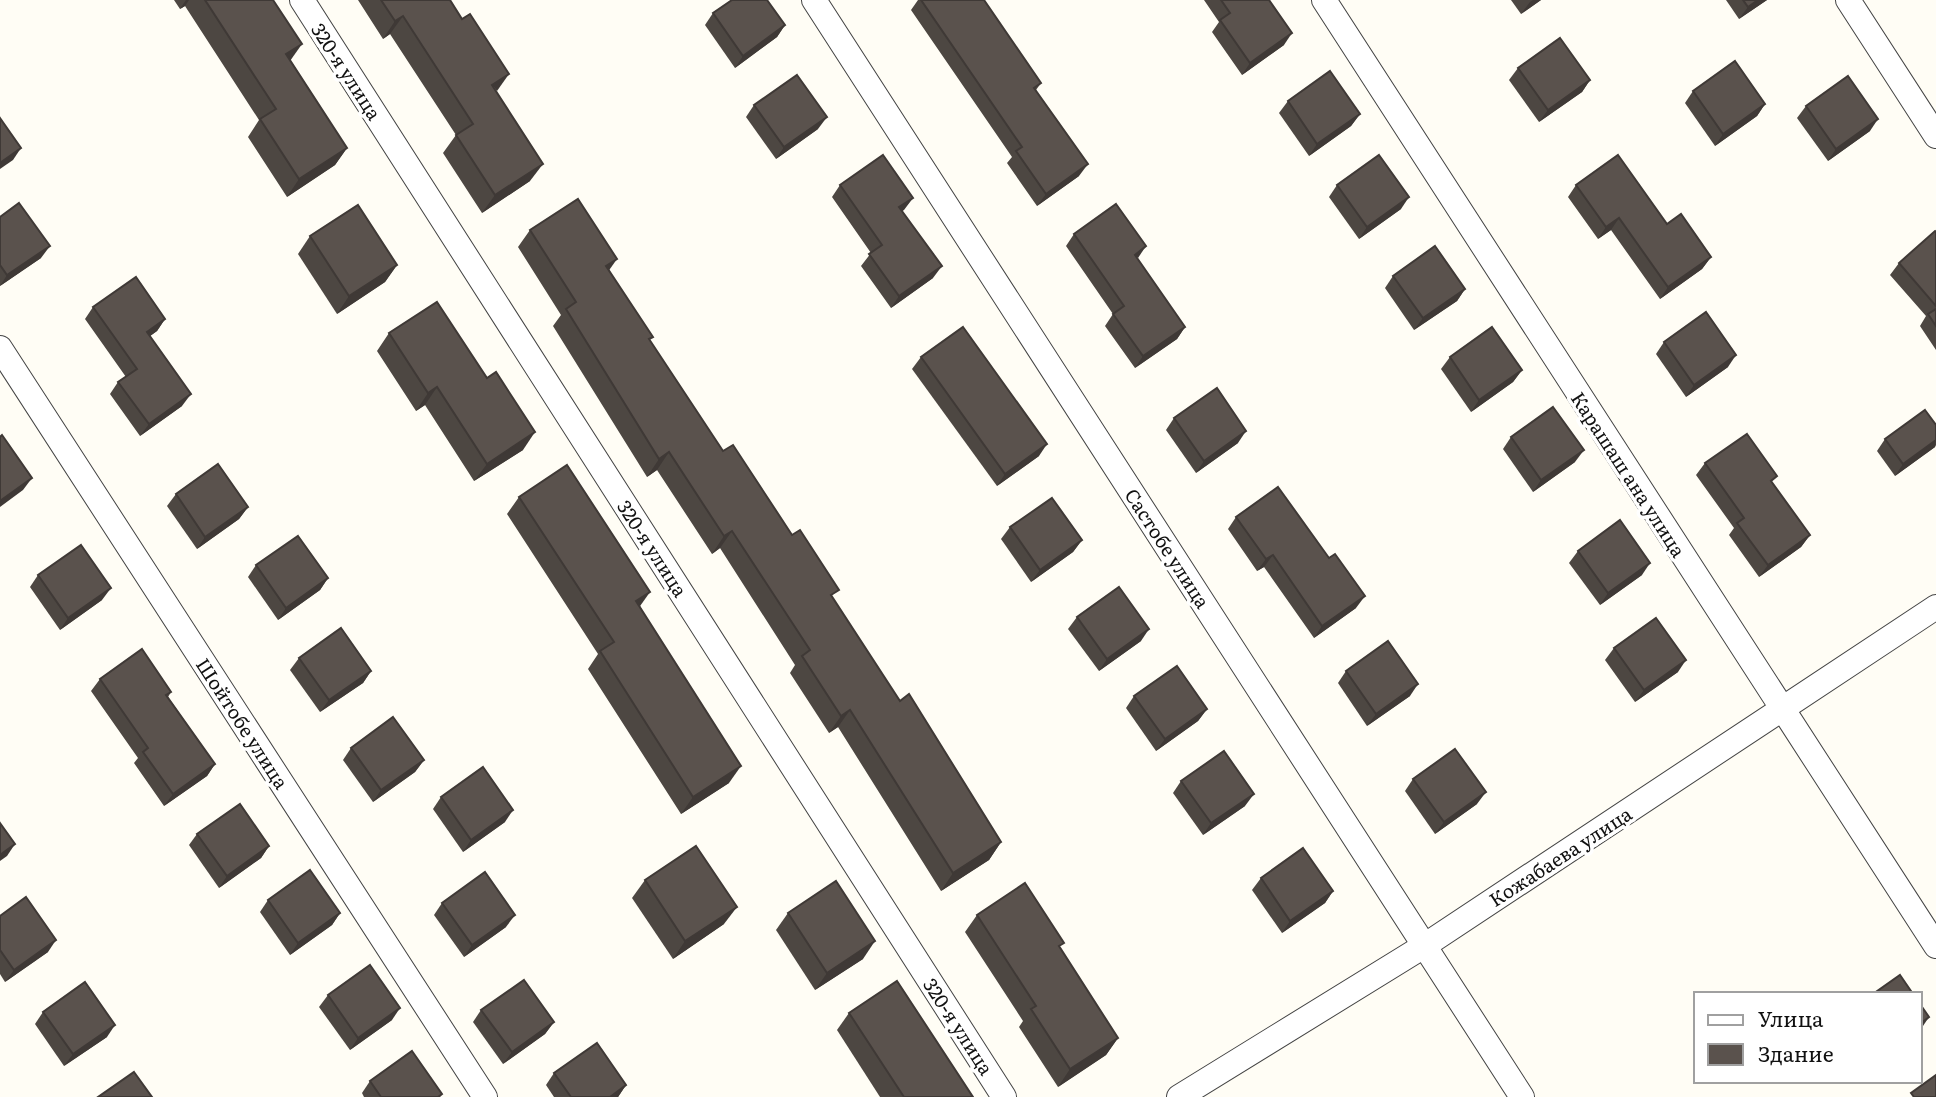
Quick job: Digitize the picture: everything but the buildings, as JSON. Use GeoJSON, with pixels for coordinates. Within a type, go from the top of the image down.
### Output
{"type":"FeatureCollection","features":[{"type":"Feature","properties":{"kind":"street","name":"320-я улица"},"geometry":{"type":"LineString","coordinates":[[302,0],[1004,1097]]}},
{"type":"Feature","properties":{"kind":"street","name":"Састобе улица"},"geometry":{"type":"LineString","coordinates":[[814,0],[1522,1097]]}},
{"type":"Feature","properties":{"kind":"street","name":"Карашаш ана улица"},"geometry":{"type":"LineString","coordinates":[[1324,0],[1936,946]]}},
{"type":"Feature","properties":{"kind":"street"},"geometry":{"type":"LineString","coordinates":[[1848,0],[1936,136]]}},
{"type":"Feature","properties":{"kind":"street","name":"Шойтобе улица"},"geometry":{"type":"LineString","coordinates":[[0,348],[485,1097]]}},
{"type":"Feature","properties":{"kind":"street","name":"Кожабаева улица"},"geometry":{"type":"LineString","coordinates":[[1179,1097],[1424,946],[1936,607]]}}]}
